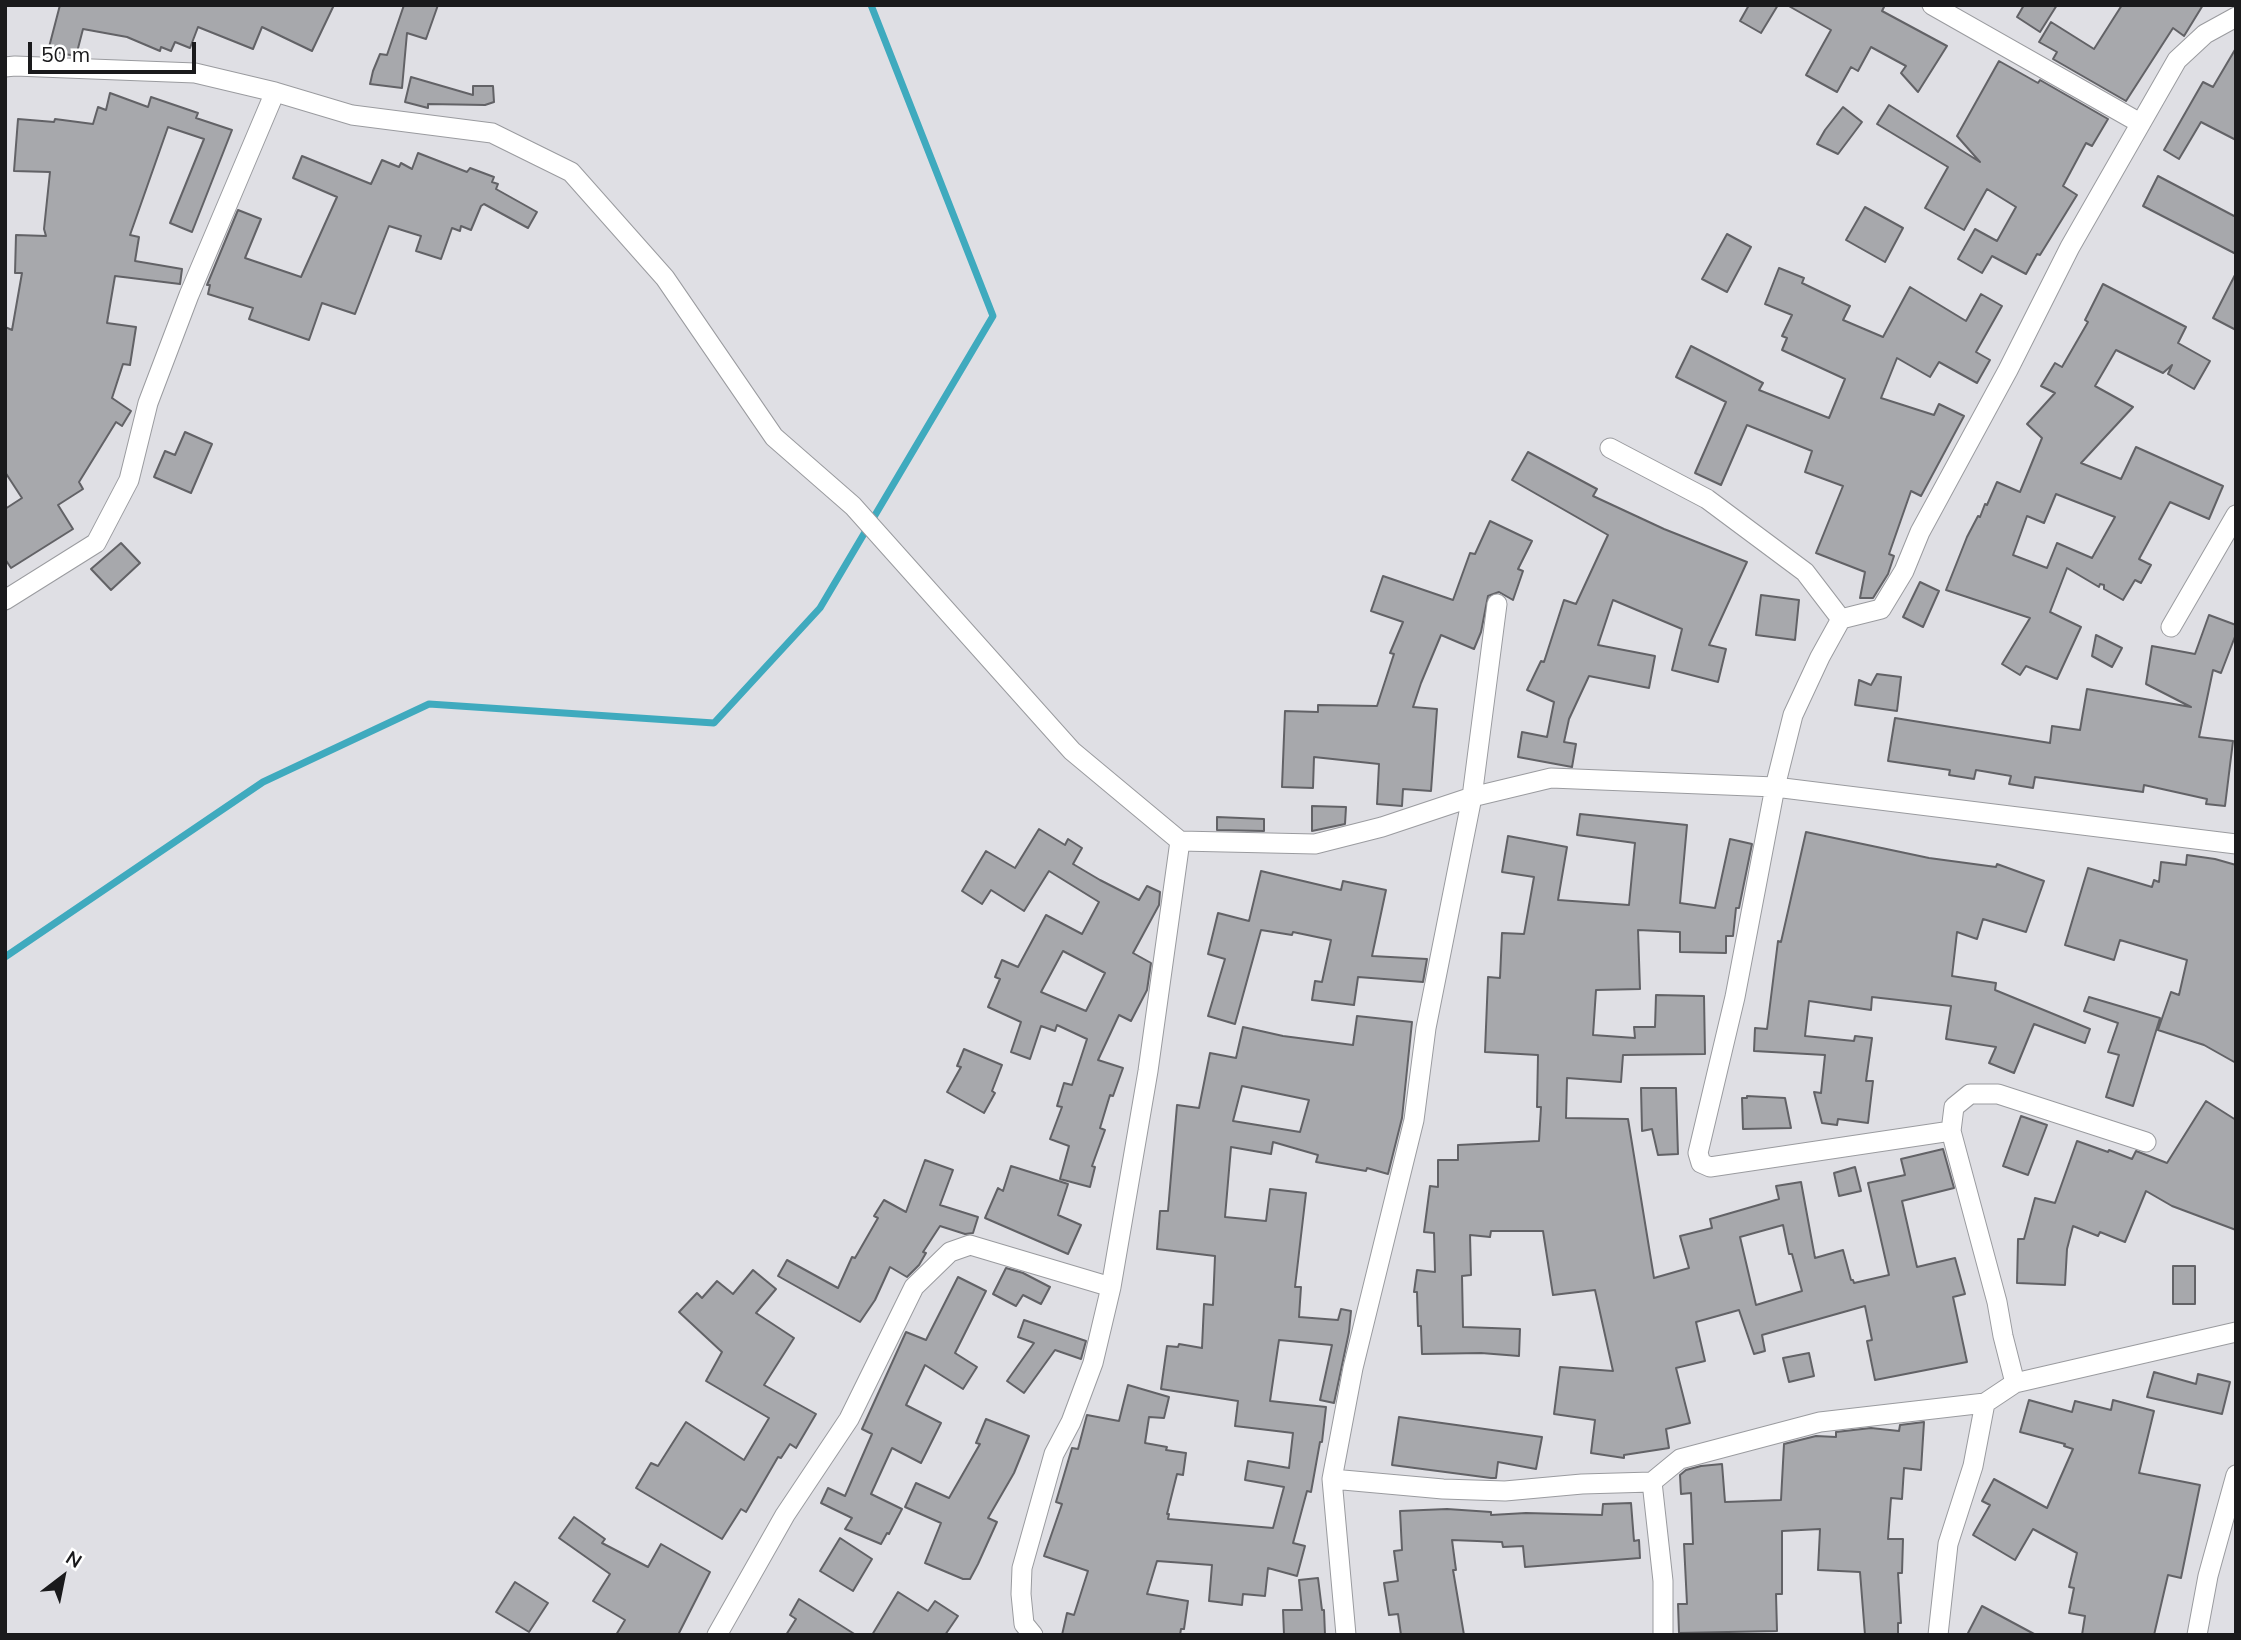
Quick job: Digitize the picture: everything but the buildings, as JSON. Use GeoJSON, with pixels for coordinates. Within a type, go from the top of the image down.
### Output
{"type":"FeatureCollection","features":[{"type":"Feature","properties":{"kind":"street"},"geometry":{"type":"LineString","coordinates":[[1932,5],[2140,123]]}},
{"type":"Feature","properties":{"kind":"street"},"geometry":{"type":"LineString","coordinates":[[1951,1131],[1710,1167],[1701,1163],[1698,1153],[1735,998],[1775,788],[1793,715],[1841,619],[1881,609],[1898,581],[1920,532],[2070,247],[2177,60],[2205,34],[2236,17]]}},
{"type":"Feature","properties":{"kind":"street"},"geometry":{"type":"LineString","coordinates":[[5,67],[41,66],[195,73],[275,92],[352,115],[492,133],[570,172],[665,278],[774,437],[853,506],[1072,751],[1180,841],[1315,844],[1382,827],[1472,797],[1551,778],[1775,788],[2236,844]]}},
{"type":"Feature","properties":{"kind":"street"},"geometry":{"type":"LineString","coordinates":[[5,600],[96,543],[129,480],[148,403],[189,295],[275,92]]}},
{"type":"Feature","properties":{"kind":"street"},"geometry":{"type":"LineString","coordinates":[[1610,448],[1707,499],[1805,572],[1841,619]]}},
{"type":"Feature","properties":{"kind":"street"},"geometry":{"type":"LineString","coordinates":[[2171,627],[2236,515]]}},
{"type":"Feature","properties":{"kind":"street"},"geometry":{"type":"LineString","coordinates":[[1346,1635],[1332,1479],[1353,1368],[1414,1120],[1426,1028],[1472,797],[1497,604]]}},
{"type":"Feature","properties":{"kind":"street"},"geometry":{"type":"LineString","coordinates":[[1033,1635],[1024,1624],[1021,1568],[1054,1454],[1071,1422],[1093,1363],[1111,1287],[1148,1070],[1180,841]]}},
{"type":"Feature","properties":{"kind":"street"},"geometry":{"type":"LineString","coordinates":[[2015,1383],[1997,1302],[1951,1131],[1954,1107],[1970,1094],[1998,1094],[2146,1142]]}},
{"type":"Feature","properties":{"kind":"street"},"geometry":{"type":"LineString","coordinates":[[717,1635],[785,1515],[849,1419],[914,1287],[950,1252],[970,1245],[1111,1287]]}},
{"type":"Feature","properties":{"kind":"street"},"geometry":{"type":"LineString","coordinates":[[1332,1479],[1443,1489],[1505,1491],[1582,1484],[1652,1482],[1680,1459],[1819,1422],[1985,1403],[2015,1383],[2236,1332]]}},
{"type":"Feature","properties":{"kind":"street"},"geometry":{"type":"LineString","coordinates":[[1938,1635],[1948,1544],[1973,1466],[1985,1403]]}},
{"type":"Feature","properties":{"kind":"street"},"geometry":{"type":"LineString","coordinates":[[2197,1635],[2208,1576],[2236,1475]]}},
{"type":"Feature","properties":{"kind":"street"},"geometry":{"type":"LineString","coordinates":[[1652,1482],[1663,1581],[1662,1635]]}},
{"type":"Feature","properties":{"kind":"waterway"},"geometry":{"type":"LineString","coordinates":[[5,957],[263,782],[429,704],[714,723],[820,608],[993,316],[871,5]]}}]}
